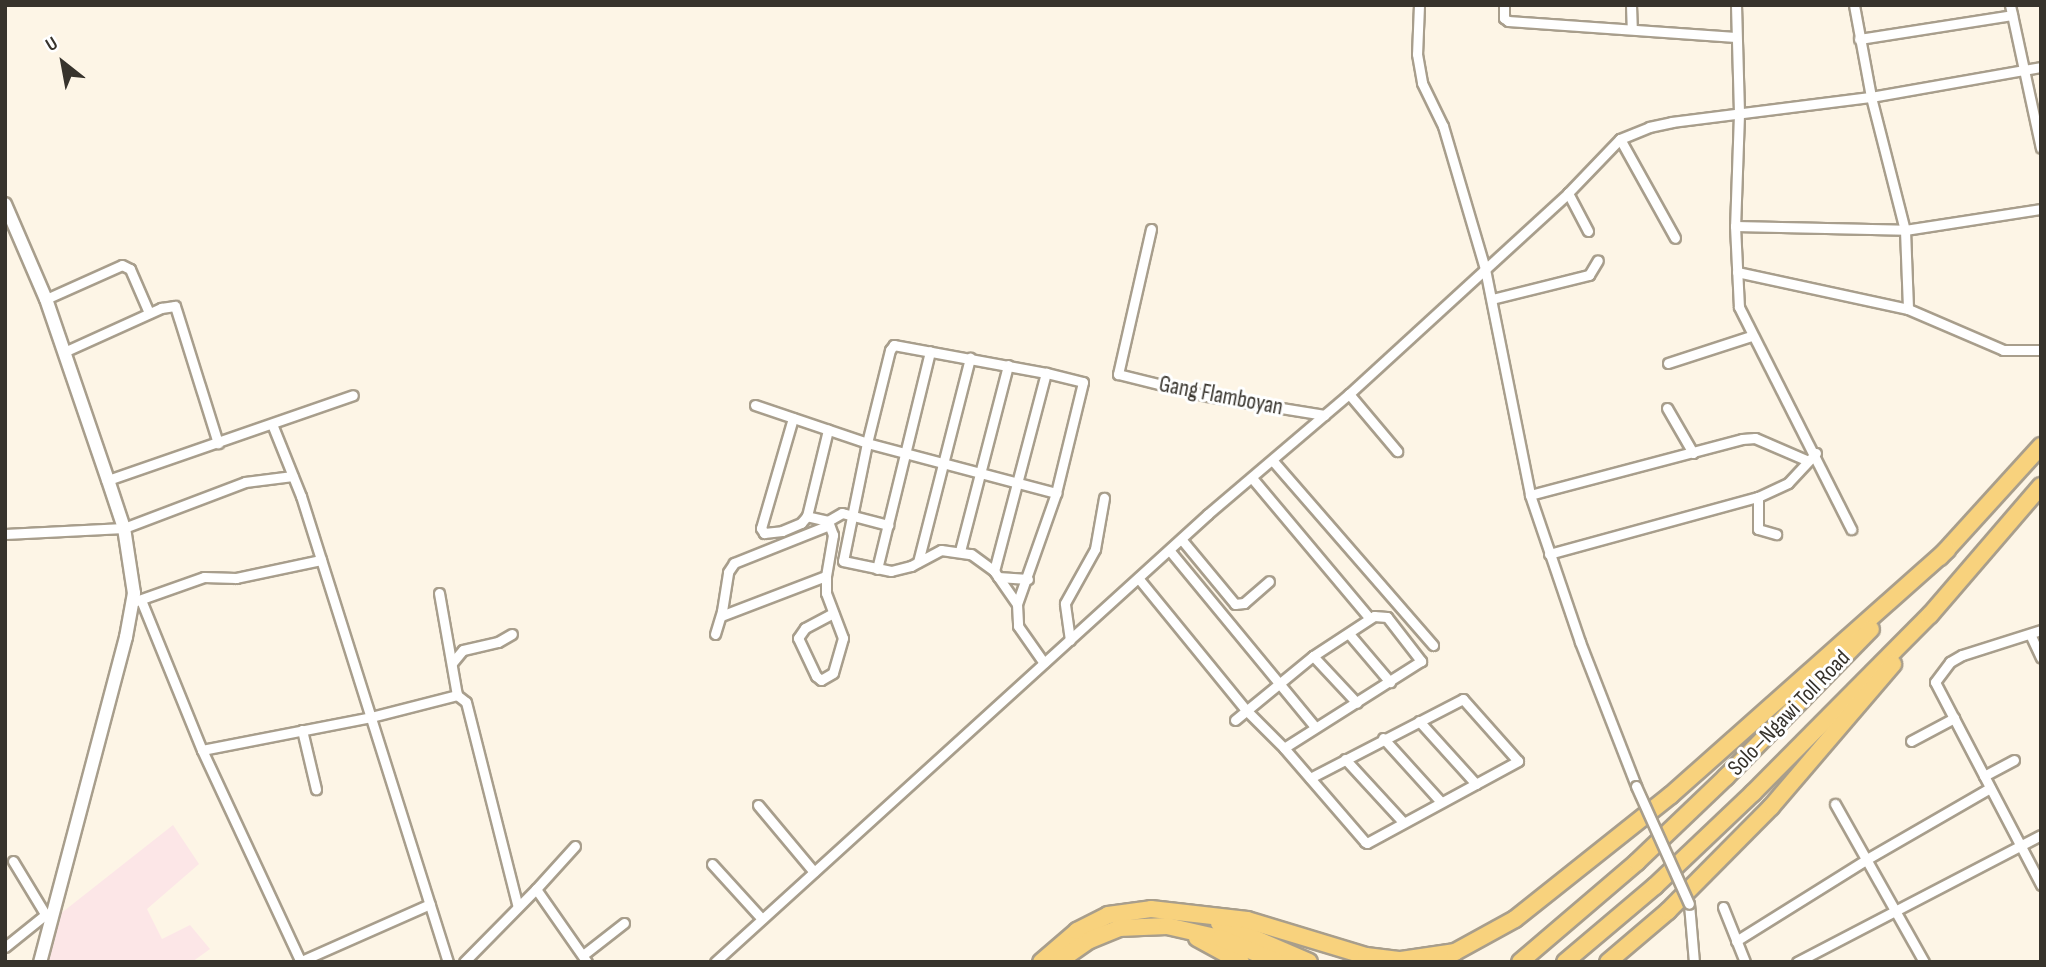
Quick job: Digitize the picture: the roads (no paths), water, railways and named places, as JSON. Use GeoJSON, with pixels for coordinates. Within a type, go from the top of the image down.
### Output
{"type":"FeatureCollection","features":[{"type":"Feature","properties":{"kind":"highway","name":"Solo–Ngawi Toll Road"},"geometry":{"type":"LineString","coordinates":[[1520,962],[1637,862],[1726,777],[1947,550],[2041,446]]}},
{"type":"Feature","properties":{"kind":"highway","name":"Solo–Ngawi Toll Road"},"geometry":{"type":"LineString","coordinates":[[1565,962],[1675,867],[1930,615],[2041,486]]}},
{"type":"Feature","properties":{"kind":"highway"},"geometry":{"type":"LineString","coordinates":[[1041,962],[1077,931],[1108,915],[1151,909],[1247,920],[1366,956],[1401,960],[1455,952],[1515,919],[1671,795],[1947,550]]}},
{"type":"Feature","properties":{"kind":"highway"},"geometry":{"type":"LineString","coordinates":[[1608,962],[1668,911],[1771,807],[1901,656],[1930,615]]}},
{"type":"Feature","properties":{"kind":"highway"},"geometry":{"type":"LineString","coordinates":[[1201,915],[1309,962]]}},
{"type":"Feature","properties":{"kind":"highway"},"geometry":{"type":"LineString","coordinates":[[1058,962],[1090,940],[1119,928],[1167,926],[1220,937],[1278,962]]}},
{"type":"Feature","properties":{"kind":"highway"},"geometry":{"type":"LineString","coordinates":[[1182,930],[1241,962]]}},
{"type":"Feature","properties":{"kind":"street"},"geometry":{"type":"LineString","coordinates":[[1419,5],[1418,54],[1422,83],[1443,126],[1485,269],[1530,495],[1549,554],[1636,786],[1689,904],[1694,962]]}},
{"type":"Feature","properties":{"kind":"street"},"geometry":{"type":"LineString","coordinates":[[1504,5],[1504,18],[1508,21],[1735,37]]}},
{"type":"Feature","properties":{"kind":"street"},"geometry":{"type":"LineString","coordinates":[[1631,5],[1632,29]]}},
{"type":"Feature","properties":{"kind":"street"},"geometry":{"type":"LineString","coordinates":[[1736,5],[1739,114],[1735,226],[1739,307],[1751,336],[1816,453],[1851,529]]}},
{"type":"Feature","properties":{"kind":"street"},"geometry":{"type":"LineString","coordinates":[[1854,5],[1871,97],[1905,230],[1908,309]]}},
{"type":"Feature","properties":{"kind":"street"},"geometry":{"type":"LineString","coordinates":[[1859,39],[2011,10],[2022,71],[2041,148]]}},
{"type":"Feature","properties":{"kind":"street"},"geometry":{"type":"LineString","coordinates":[[715,962],[1044,663],[1349,394],[1567,193],[1620,139],[1649,127],[1871,97],[2041,67]]}},
{"type":"Feature","properties":{"kind":"street"},"geometry":{"type":"LineString","coordinates":[[1620,139],[1675,238]]}},
{"type":"Feature","properties":{"kind":"street"},"geometry":{"type":"LineString","coordinates":[[1567,193],[1588,231]]}},
{"type":"Feature","properties":{"kind":"street"},"geometry":{"type":"LineString","coordinates":[[5,205],[46,299],[108,480],[124,528],[137,601],[300,962],[430,904]]}},
{"type":"Feature","properties":{"kind":"street"},"geometry":{"type":"LineString","coordinates":[[1735,226],[1905,230],[2041,209]]}},
{"type":"Feature","properties":{"kind":"street","name":"Gang Flamboyan"},"geometry":{"type":"LineString","coordinates":[[1151,229],[1118,374],[1207,396],[1324,415]]}},
{"type":"Feature","properties":{"kind":"street"},"geometry":{"type":"LineString","coordinates":[[1492,299],[1589,275],[1598,260]]}},
{"type":"Feature","properties":{"kind":"street"},"geometry":{"type":"LineString","coordinates":[[46,299],[122,265],[131,269],[149,313]]}},
{"type":"Feature","properties":{"kind":"street"},"geometry":{"type":"LineString","coordinates":[[1737,272],[1908,309],[1989,346],[2023,352],[2041,350]]}},
{"type":"Feature","properties":{"kind":"street"},"geometry":{"type":"LineString","coordinates":[[64,352],[149,313],[171,304],[175,306],[218,443]]}},
{"type":"Feature","properties":{"kind":"street"},"geometry":{"type":"LineString","coordinates":[[1668,363],[1751,336]]}},
{"type":"Feature","properties":{"kind":"street"},"geometry":{"type":"LineString","coordinates":[[1017,604],[996,574],[980,559],[960,551],[941,550],[898,570],[877,569],[843,561],[850,516],[891,347],[899,344],[1083,382],[1056,493],[1017,604],[1018,626],[1044,663]]}},
{"type":"Feature","properties":{"kind":"street"},"geometry":{"type":"LineString","coordinates":[[877,569],[930,351]]}},
{"type":"Feature","properties":{"kind":"street"},"geometry":{"type":"LineString","coordinates":[[918,562],[970,358]]}},
{"type":"Feature","properties":{"kind":"street"},"geometry":{"type":"LineString","coordinates":[[960,551],[1008,365]]}},
{"type":"Feature","properties":{"kind":"street"},"geometry":{"type":"LineString","coordinates":[[996,574],[1046,373]]}},
{"type":"Feature","properties":{"kind":"street"},"geometry":{"type":"LineString","coordinates":[[1349,394],[1397,451]]}},
{"type":"Feature","properties":{"kind":"street"},"geometry":{"type":"LineString","coordinates":[[108,480],[353,395]]}},
{"type":"Feature","properties":{"kind":"street"},"geometry":{"type":"LineString","coordinates":[[755,405],[867,443],[982,471],[1056,493]]}},
{"type":"Feature","properties":{"kind":"street"},"geometry":{"type":"LineString","coordinates":[[1667,408],[1693,453]]}},
{"type":"Feature","properties":{"kind":"street"},"geometry":{"type":"LineString","coordinates":[[793,418],[762,532],[782,531],[802,523],[807,516],[828,430]]}},
{"type":"Feature","properties":{"kind":"street"},"geometry":{"type":"LineString","coordinates":[[272,424],[293,476],[321,560],[448,962]]}},
{"type":"Feature","properties":{"kind":"street"},"geometry":{"type":"LineString","coordinates":[[1530,495],[1734,441],[1755,439],[1806,460]]}},
{"type":"Feature","properties":{"kind":"street"},"geometry":{"type":"LineString","coordinates":[[1549,554],[1758,497],[1788,483],[1806,460],[1816,453]]}},
{"type":"Feature","properties":{"kind":"street"},"geometry":{"type":"LineString","coordinates":[[1273,461],[1433,645]]}},
{"type":"Feature","properties":{"kind":"street"},"geometry":{"type":"LineString","coordinates":[[5,534],[124,528],[245,482],[293,476]]}},
{"type":"Feature","properties":{"kind":"street"},"geometry":{"type":"LineString","coordinates":[[1252,478],[1367,615]]}},
{"type":"Feature","properties":{"kind":"street"},"geometry":{"type":"LineString","coordinates":[[1758,497],[1758,529],[1776,534]]}},
{"type":"Feature","properties":{"kind":"street"},"geometry":{"type":"LineString","coordinates":[[1070,640],[1065,603],[1095,549],[1104,498]]}},
{"type":"Feature","properties":{"kind":"street"},"geometry":{"type":"LineString","coordinates":[[715,634],[721,616],[728,572],[734,563],[829,523],[836,514],[888,525]]}},
{"type":"Feature","properties":{"kind":"street"},"geometry":{"type":"LineString","coordinates":[[807,516],[829,523],[834,535],[826,576],[826,593],[843,638],[833,673],[821,680],[816,676],[798,638],[805,628],[833,613]]}},
{"type":"Feature","properties":{"kind":"street"},"geometry":{"type":"LineString","coordinates":[[1182,540],[1235,604],[1244,603],[1269,581]]}},
{"type":"Feature","properties":{"kind":"street"},"geometry":{"type":"LineString","coordinates":[[1170,551],[1315,727]]}},
{"type":"Feature","properties":{"kind":"street"},"geometry":{"type":"LineString","coordinates":[[137,601],[204,577],[236,578],[321,560]]}},
{"type":"Feature","properties":{"kind":"street"},"geometry":{"type":"LineString","coordinates":[[996,574],[1028,579]]}},
{"type":"Feature","properties":{"kind":"street"},"geometry":{"type":"LineString","coordinates":[[721,616],[826,576]]}},
{"type":"Feature","properties":{"kind":"street"},"geometry":{"type":"LineString","coordinates":[[1139,579],[1246,710],[1284,748],[1310,778],[1367,843],[1518,761],[1465,700],[1383,738],[1310,778]]}},
{"type":"Feature","properties":{"kind":"street"},"geometry":{"type":"LineString","coordinates":[[439,593],[457,695],[466,702],[518,907]]}},
{"type":"Feature","properties":{"kind":"street"},"geometry":{"type":"LineString","coordinates":[[40,962],[48,918],[137,601]]}},
{"type":"Feature","properties":{"kind":"street"},"geometry":{"type":"LineString","coordinates":[[1236,720],[1313,656],[1350,635],[1374,616],[1382,615],[1413,647],[1421,661],[1284,748]]}},
{"type":"Feature","properties":{"kind":"street"},"geometry":{"type":"LineString","coordinates":[[2041,630],[1970,652],[1951,662],[1936,679],[1935,685],[2041,885]]}},
{"type":"Feature","properties":{"kind":"street"},"geometry":{"type":"LineString","coordinates":[[452,663],[463,650],[498,642],[512,634]]}},
{"type":"Feature","properties":{"kind":"street"},"geometry":{"type":"LineString","coordinates":[[2030,634],[2041,658]]}},
{"type":"Feature","properties":{"kind":"street"},"geometry":{"type":"LineString","coordinates":[[1350,635],[1390,682]]}},
{"type":"Feature","properties":{"kind":"street"},"geometry":{"type":"LineString","coordinates":[[1313,656],[1357,703]]}},
{"type":"Feature","properties":{"kind":"street"},"geometry":{"type":"LineString","coordinates":[[202,750],[371,717],[457,695]]}},
{"type":"Feature","properties":{"kind":"street"},"geometry":{"type":"LineString","coordinates":[[1911,741],[1954,718]]}},
{"type":"Feature","properties":{"kind":"street"},"geometry":{"type":"LineString","coordinates":[[1419,721],[1476,785]]}},
{"type":"Feature","properties":{"kind":"street"},"geometry":{"type":"LineString","coordinates":[[302,730],[316,789]]}},
{"type":"Feature","properties":{"kind":"street"},"geometry":{"type":"LineString","coordinates":[[1383,738],[1441,802]]}},
{"type":"Feature","properties":{"kind":"street"},"geometry":{"type":"LineString","coordinates":[[1345,759],[1403,822]]}},
{"type":"Feature","properties":{"kind":"street"},"geometry":{"type":"LineString","coordinates":[[1984,776],[2014,760]]}},
{"type":"Feature","properties":{"kind":"street"},"geometry":{"type":"LineString","coordinates":[[1735,941],[1867,859],[1990,788]]}},
{"type":"Feature","properties":{"kind":"street"},"geometry":{"type":"LineString","coordinates":[[1835,804],[1924,962]]}},
{"type":"Feature","properties":{"kind":"street"},"geometry":{"type":"LineString","coordinates":[[758,805],[814,872]]}},
{"type":"Feature","properties":{"kind":"street"},"geometry":{"type":"LineString","coordinates":[[1797,962],[1898,912],[2041,835]]}},
{"type":"Feature","properties":{"kind":"street"},"geometry":{"type":"LineString","coordinates":[[464,962],[575,846]]}},
{"type":"Feature","properties":{"kind":"street"},"geometry":{"type":"LineString","coordinates":[[13,861],[48,918]]}},
{"type":"Feature","properties":{"kind":"street"},"geometry":{"type":"LineString","coordinates":[[712,864],[762,919]]}},
{"type":"Feature","properties":{"kind":"street"},"geometry":{"type":"LineString","coordinates":[[536,889],[585,958],[624,923]]}},
{"type":"Feature","properties":{"kind":"street"},"geometry":{"type":"LineString","coordinates":[[1723,907],[1745,962]]}},
{"type":"Feature","properties":{"kind":"street"},"geometry":{"type":"LineString","coordinates":[[5,947],[48,918]]}}]}
